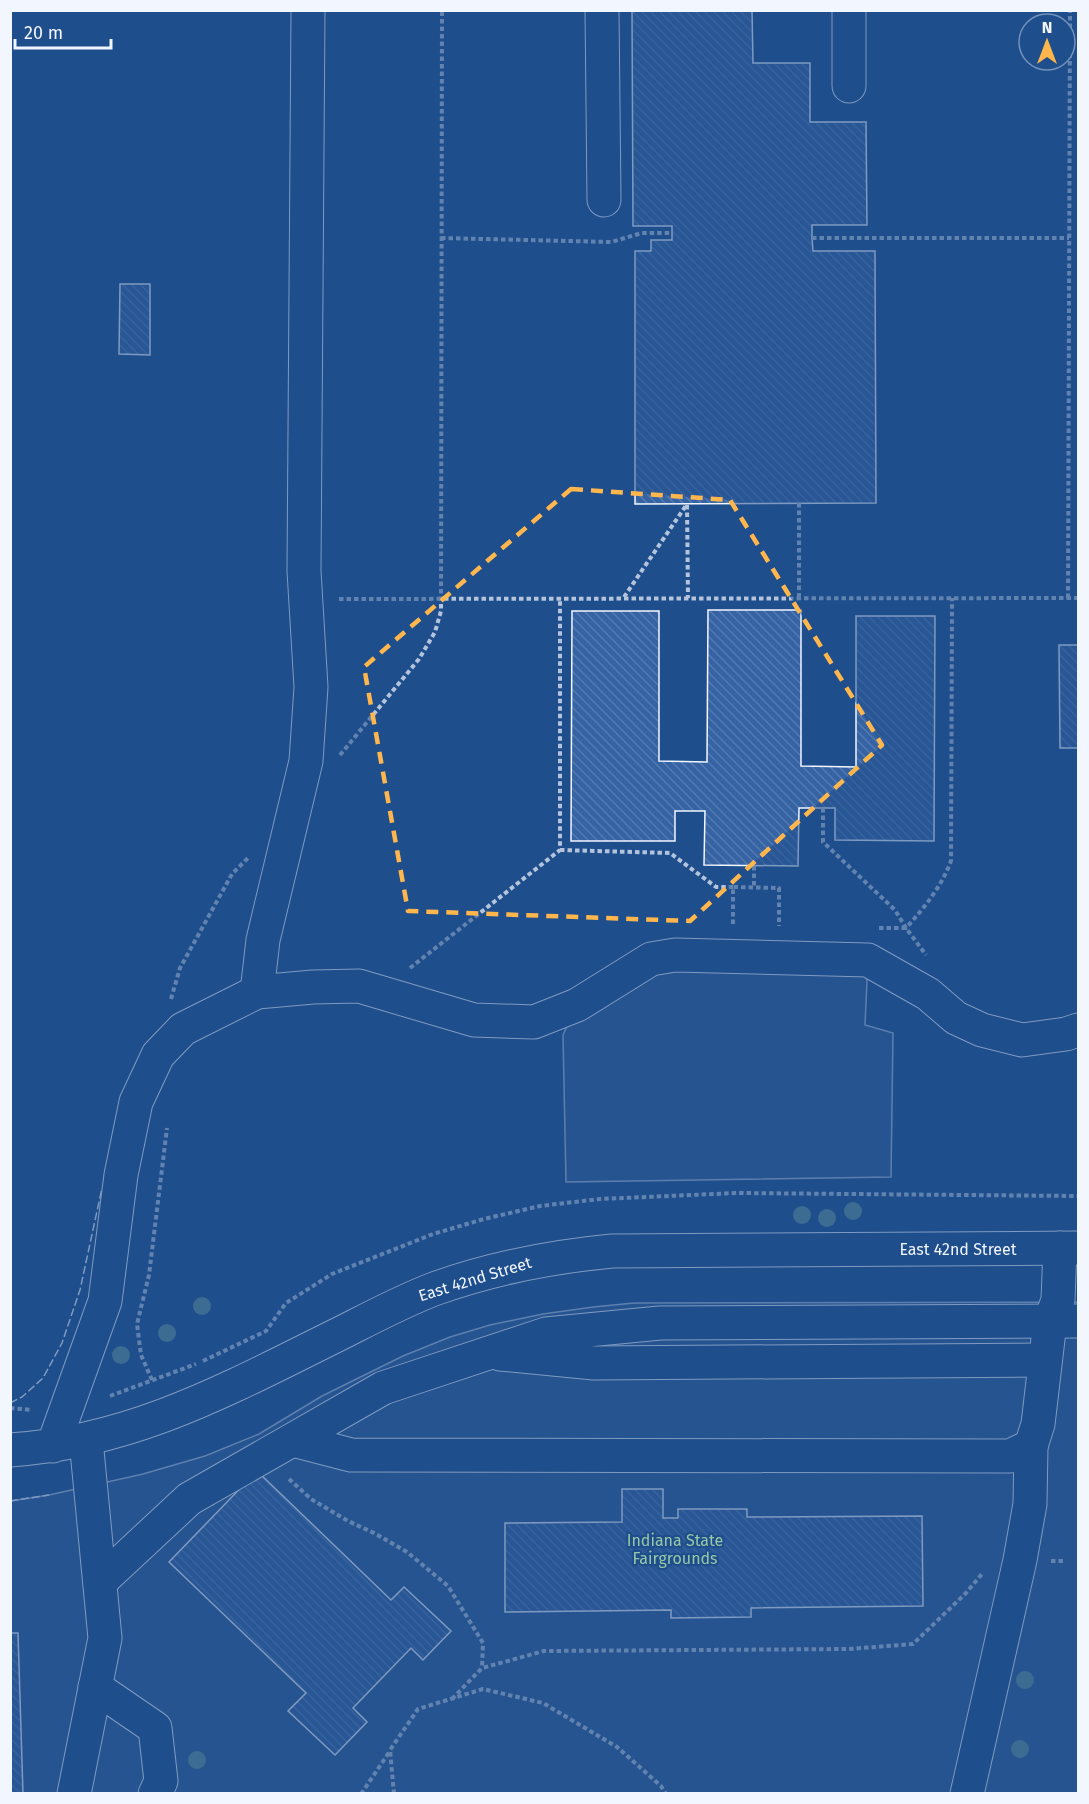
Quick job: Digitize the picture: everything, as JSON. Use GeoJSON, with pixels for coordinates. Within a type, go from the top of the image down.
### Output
{"type":"FeatureCollection","features":[{"type":"Feature","properties":{"kind":"street"},"geometry":{"type":"LineString","coordinates":[[257,992],[263,940],[306,761],[311,687],[304,571],[308,10]]}},
{"type":"Feature","properties":{"kind":"street"},"geometry":{"type":"LineString","coordinates":[[602,10],[604,200]]}},
{"type":"Feature","properties":{"kind":"street"},"geometry":{"type":"LineString","coordinates":[[849,10],[849,86]]}},
{"type":"Feature","properties":{"kind":"street"},"geometry":{"type":"LineString","coordinates":[[53,1446],[105,1301],[121,1175],[136,1102],[159,1055],[183,1029],[257,992],[359,986],[474,1020],[534,1023],[578,1005],[651,959],[675,955],[868,960],[928,994],[956,1018],[982,1030],[1022,1040],[1066,1034],[1078,1030]]}},
{"type":"Feature","properties":{"kind":"street"},"geometry":{"type":"LineString","coordinates":[[967,1794],[1020,1560],[1029,1504],[1031,1446],[1038,1424],[1046,1360],[1064,1321],[1058,1300],[1069,1248]]}},
{"type":"Feature","properties":{"kind":"street","name":"East 42nd Street"},"geometry":{"type":"LineString","coordinates":[[10,1450],[53,1446],[128,1429],[210,1397],[433,1290],[506,1266],[551,1257],[612,1251],[1069,1248]]}},
{"type":"Feature","properties":{"kind":"street"},"geometry":{"type":"LineString","coordinates":[[100,1582],[189,1499],[383,1388],[546,1334],[660,1323],[1064,1321]]}},
{"type":"Feature","properties":{"kind":"street"},"geometry":{"type":"LineString","coordinates":[[489,1353],[594,1363],[1046,1360]]}},
{"type":"Feature","properties":{"kind":"street"},"geometry":{"type":"LineString","coordinates":[[74,1794],[105,1638],[86,1440]]}},
{"type":"Feature","properties":{"kind":"street"},"geometry":{"type":"LineString","coordinates":[[292,1440],[351,1455],[1010,1456],[1031,1446]]}},
{"type":"Feature","properties":{"kind":"street"},"geometry":{"type":"LineString","coordinates":[[95,1687],[155,1728],[161,1781],[155,1794]]}},
{"type":"Feature","properties":{"kind":"path"},"geometry":{"type":"LineString","coordinates":[[1068,598],[1070,10]]}},
{"type":"Feature","properties":{"kind":"path"},"geometry":{"type":"LineString","coordinates":[[441,238],[611,242],[642,232],[672,233]]}},
{"type":"Feature","properties":{"kind":"path"},"geometry":{"type":"LineString","coordinates":[[812,238],[1069,238]]}},
{"type":"Feature","properties":{"kind":"path"},"geometry":{"type":"LineString","coordinates":[[799,503],[799,598]]}},
{"type":"Feature","properties":{"kind":"path"},"geometry":{"type":"LineString","coordinates":[[623,598],[687,504],[688,598]]}},
{"type":"Feature","properties":{"kind":"path"},"geometry":{"type":"LineString","coordinates":[[560,598],[560,850]]}},
{"type":"Feature","properties":{"kind":"path"},"geometry":{"type":"LineString","coordinates":[[824,808],[823,842],[895,910],[906,928],[927,905],[943,881],[951,861],[952,598]]}},
{"type":"Feature","properties":{"kind":"path"},"geometry":{"type":"LineString","coordinates":[[305,599],[1078,598]]}},
{"type":"Feature","properties":{"kind":"path"},"geometry":{"type":"LineString","coordinates":[[378,992],[560,850],[670,853],[716,887],[778,888],[779,926]]}},
{"type":"Feature","properties":{"kind":"path"},"geometry":{"type":"LineString","coordinates":[[171,1002],[180,968],[232,873],[249,856]]}},
{"type":"Feature","properties":{"kind":"path"},"geometry":{"type":"LineString","coordinates":[[754,866],[754,887]]}},
{"type":"Feature","properties":{"kind":"path"},"geometry":{"type":"LineString","coordinates":[[733,887],[733,925]]}},
{"type":"Feature","properties":{"kind":"path"},"geometry":{"type":"LineString","coordinates":[[287,1477],[310,1499],[407,1552],[448,1586],[483,1643],[482,1668]]}},
{"type":"Feature","properties":{"kind":"path"},"geometry":{"type":"LineString","coordinates":[[452,1699],[482,1668],[544,1651],[849,1649],[913,1644],[964,1594],[995,1558],[1065,1561]]}},
{"type":"Feature","properties":{"kind":"path"},"geometry":{"type":"LineString","coordinates":[[361,1794],[418,1709],[483,1689],[543,1703],[617,1747],[661,1786],[666,1794]]}},
{"type":"Feature","properties":{"kind":"path"},"geometry":{"type":"LineString","coordinates":[[390,1750],[394,1794]]}},
{"type":"Feature","properties":{"kind":"highlighted area"},"geometry":{"type":"Polygon","coordinates":[[[571,489],[730,500],[882,745],[690,921],[408,911],[364,667],[571,489]]]}},
{"type":"Feature","properties":{"kind":"shaded area"},"geometry":{"type":"Polygon","coordinates":[[[651,959],[868,960],[865,1025],[893,1033],[891,1177],[566,1182],[563,1035],[577,1005],[651,959]]]}},
{"type":"Feature","properties":{"kind":"shaded area","name":"Indiana State Fairgrounds"},"geometry":{"type":"Polygon","coordinates":[[[1078,1302],[1078,1793],[11,1794],[11,1501],[143,1474],[205,1456],[259,1434],[322,1396],[403,1356],[450,1337],[490,1325],[543,1314],[634,1303],[1078,1302]]]}},
{"type":"Feature","properties":{"kind":"building"},"geometry":{"type":"Polygon","coordinates":[[[632,10],[752,10],[753,63],[810,63],[810,122],[866,122],[867,225],[812,225],[812,238],[813,251],[875,251],[876,503],[635,504],[635,251],[651,251],[651,240],[672,240],[672,226],[633,226],[632,10]]]}},
{"type":"Feature","properties":{"kind":"building"},"geometry":{"type":"Polygon","coordinates":[[[120,284],[150,284],[150,355],[119,354],[120,284]]]}},
{"type":"Feature","properties":{"kind":"building"},"geometry":{"type":"Polygon","coordinates":[[[708,610],[801,610],[801,766],[856,767],[856,616],[935,616],[934,841],[835,840],[835,808],[799,808],[798,866],[704,865],[705,811],[675,811],[675,841],[571,841],[572,611],[659,611],[659,761],[707,762],[708,610]]]}},
{"type":"Feature","properties":{"kind":"building"},"geometry":{"type":"Polygon","coordinates":[[[1059,645],[1078,645],[1078,748],[1060,748],[1059,645]]]}},
{"type":"Feature","properties":{"kind":"building"},"geometry":{"type":"Polygon","coordinates":[[[257,1471],[391,1600],[404,1587],[451,1631],[423,1660],[411,1648],[353,1708],[367,1722],[335,1755],[288,1711],[306,1693],[169,1562],[257,1471]]]}},
{"type":"Feature","properties":{"kind":"building"},"geometry":{"type":"Polygon","coordinates":[[[622,1489],[663,1489],[663,1518],[678,1518],[678,1509],[747,1509],[747,1517],[922,1516],[923,1606],[751,1608],[751,1617],[671,1618],[671,1610],[505,1612],[505,1523],[622,1522],[622,1489]]]}},
{"type":"Feature","properties":{"kind":"building"},"geometry":{"type":"Polygon","coordinates":[[[10,1633],[18,1633],[23,1794],[10,1794],[10,1633]]]}},
{"type":"Feature","properties":{"kind":"fence"},"geometry":{"type":"LineString","coordinates":[[10,1403],[22,1397],[43,1378],[62,1343],[80,1290],[102,1188]]}},
{"type":"Feature","properties":{"kind":"fence"},"geometry":{"type":"LineString","coordinates":[[10,1501],[49,1495]]}}]}
